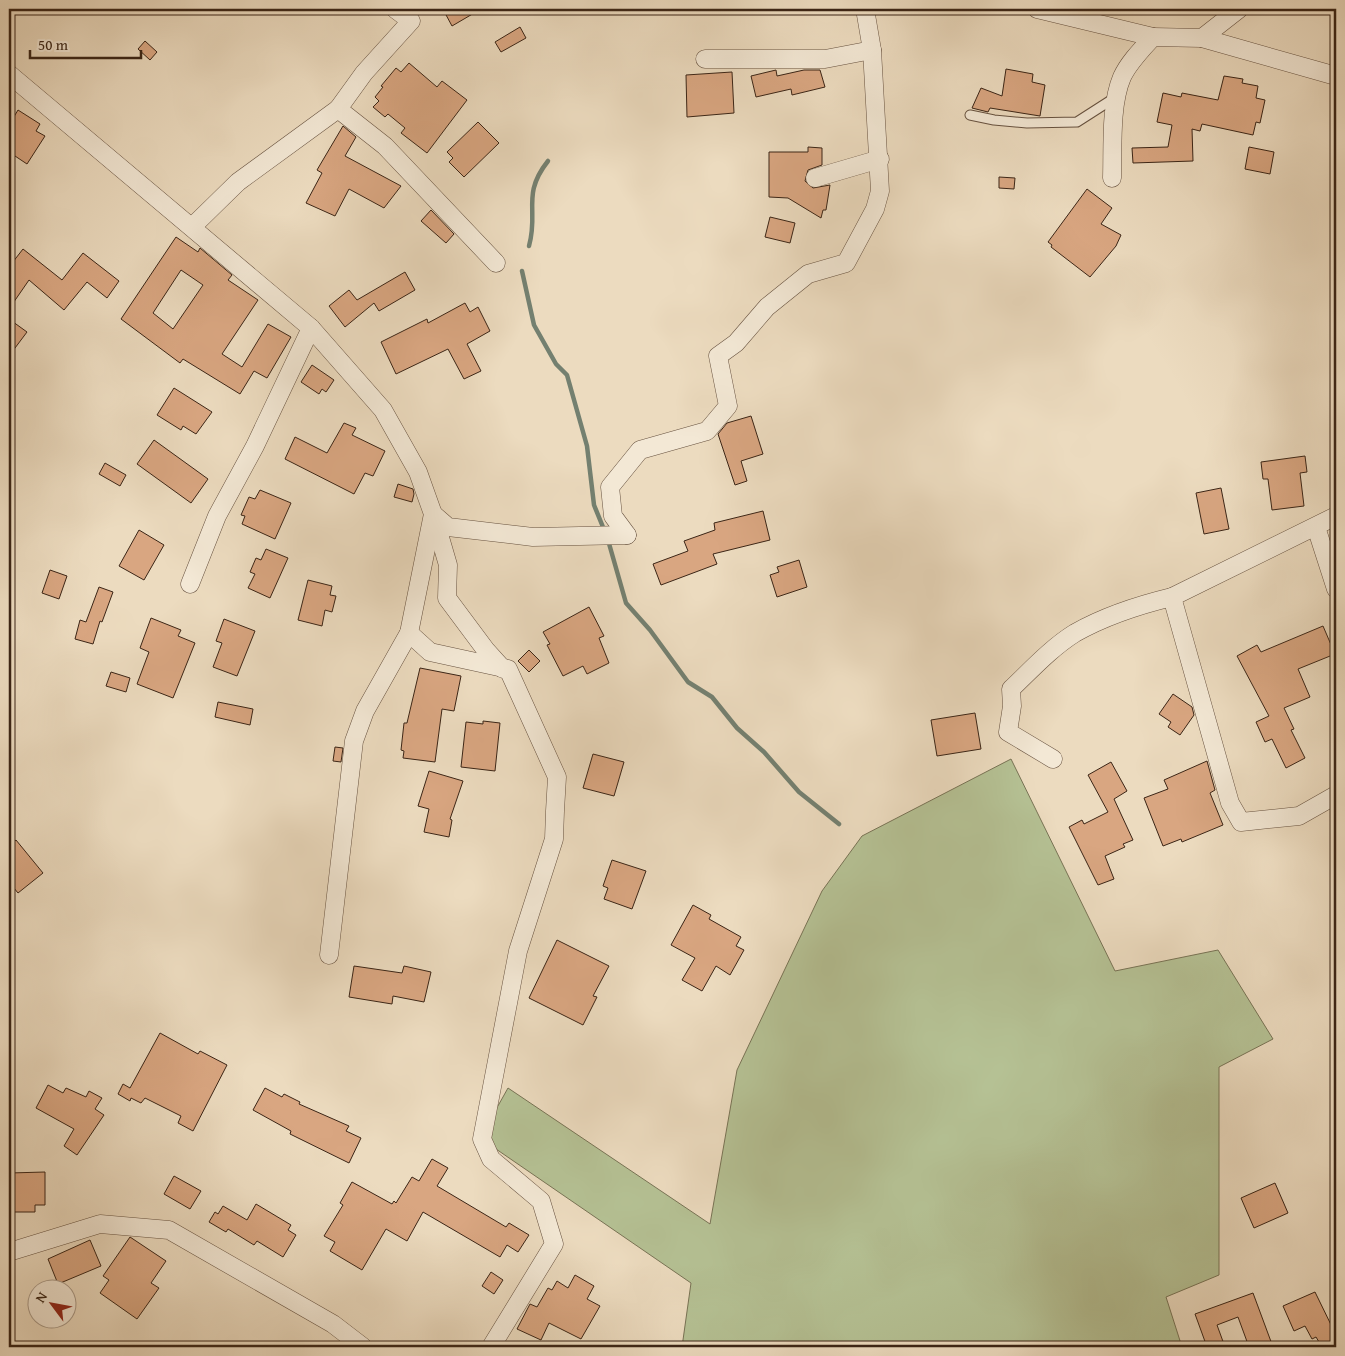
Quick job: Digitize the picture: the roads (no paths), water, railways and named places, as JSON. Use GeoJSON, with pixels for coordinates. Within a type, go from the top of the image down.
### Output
{"type":"FeatureCollection","features":[{"type":"Feature","properties":{"kind":"street"},"geometry":{"type":"LineString","coordinates":[[193,226],[238,182],[338,108],[364,73],[411,21],[395,9]]}},
{"type":"Feature","properties":{"kind":"street"},"geometry":{"type":"LineString","coordinates":[[433,514],[448,527],[533,537],[627,535],[613,516],[610,487],[640,450],[707,430],[728,406],[718,356],[736,343],[767,306],[808,274],[846,263],[875,209],[880,191],[880,159],[872,50],[865,9]]}},
{"type":"Feature","properties":{"kind":"street"},"geometry":{"type":"LineString","coordinates":[[1037,9],[1153,37],[1202,38],[1336,76]]}},
{"type":"Feature","properties":{"kind":"street"},"geometry":{"type":"LineString","coordinates":[[1202,38],[1239,9]]}},
{"type":"Feature","properties":{"kind":"street"},"geometry":{"type":"LineString","coordinates":[[1112,178],[1116,97],[1122,77],[1153,37]]}},
{"type":"Feature","properties":{"kind":"street"},"geometry":{"type":"LineString","coordinates":[[705,59],[825,59],[872,50]]}},
{"type":"Feature","properties":{"kind":"street"},"geometry":{"type":"LineString","coordinates":[[9,74],[193,226],[311,328],[383,410],[418,472],[433,514],[448,565],[447,598],[485,649],[504,668],[508,669],[557,777],[554,839],[518,951],[482,1139],[491,1160],[541,1201],[554,1244],[491,1347]]}},
{"type":"Feature","properties":{"kind":"street"},"geometry":{"type":"LineString","coordinates":[[338,108],[385,146],[496,263]]}},
{"type":"Feature","properties":{"kind":"street"},"geometry":{"type":"LineString","coordinates":[[815,178],[880,159]]}},
{"type":"Feature","properties":{"kind":"street"},"geometry":{"type":"LineString","coordinates":[[190,584],[217,516],[255,446],[311,328]]}},
{"type":"Feature","properties":{"kind":"street"},"geometry":{"type":"LineString","coordinates":[[330,955],[354,741],[365,711],[409,633],[433,514]]}},
{"type":"Feature","properties":{"kind":"street"},"geometry":{"type":"LineString","coordinates":[[1053,759],[1008,732],[1012,706],[1011,689],[1039,662],[1074,634],[1132,607],[1172,597],[1336,516]]}},
{"type":"Feature","properties":{"kind":"street"},"geometry":{"type":"LineString","coordinates":[[1316,527],[1336,588]]}},
{"type":"Feature","properties":{"kind":"street"},"geometry":{"type":"LineString","coordinates":[[1172,597],[1230,803],[1241,822],[1299,816],[1336,795]]}},
{"type":"Feature","properties":{"kind":"street"},"geometry":{"type":"LineString","coordinates":[[409,633],[430,652],[504,668]]}},
{"type":"Feature","properties":{"kind":"street"},"geometry":{"type":"LineString","coordinates":[[9,1252],[26,1245],[100,1224],[169,1230],[333,1324],[363,1347]]}},
{"type":"Feature","properties":{"kind":"lane"},"geometry":{"type":"LineString","coordinates":[[970,116],[1019,122],[1077,122],[1116,97]]}},
{"type":"Feature","properties":{"kind":"waterway"},"geometry":{"type":"LineString","coordinates":[[529,246],[532,234],[532,203],[535,184],[548,161]]}},
{"type":"Feature","properties":{"kind":"waterway"},"geometry":{"type":"LineString","coordinates":[[522,271],[534,325],[556,364],[567,375],[587,446],[594,505],[605,532]]}},
{"type":"Feature","properties":{"kind":"waterway"},"geometry":{"type":"LineString","coordinates":[[608,540],[626,603],[650,630],[688,682],[712,697],[737,728],[764,752],[799,792],[839,824]]}}]}
